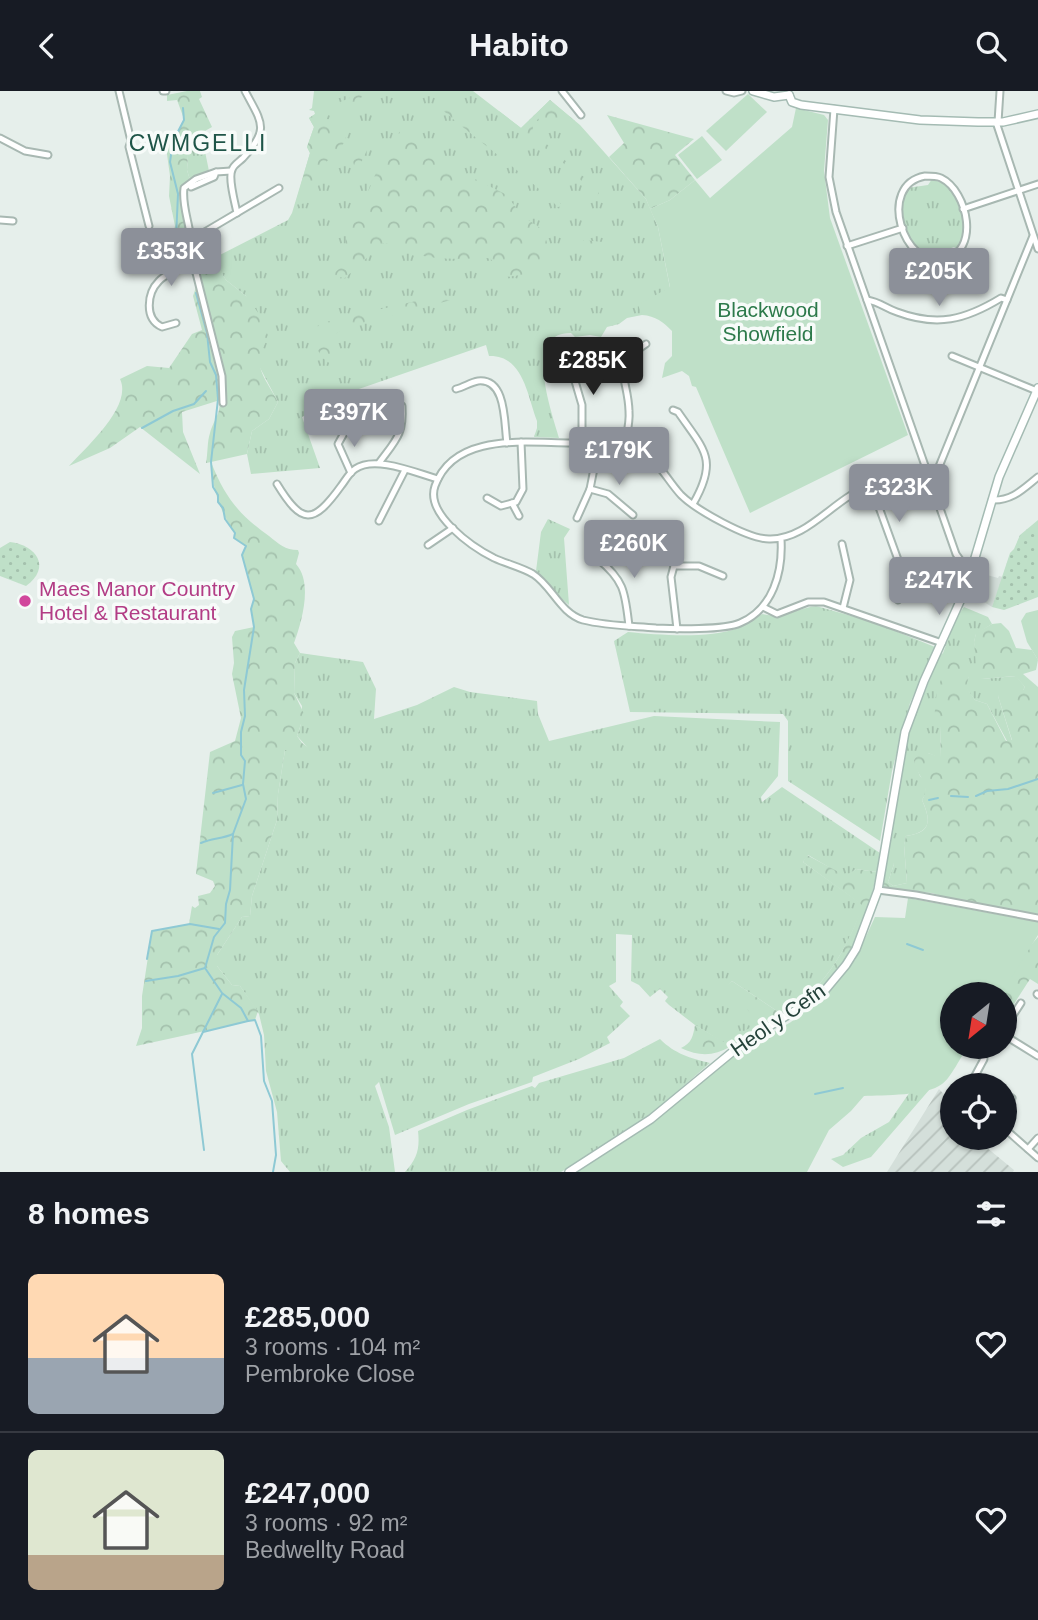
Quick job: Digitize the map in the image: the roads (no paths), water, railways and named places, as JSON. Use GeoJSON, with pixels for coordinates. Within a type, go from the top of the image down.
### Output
{"type":"FeatureCollection","features":[{"type":"Feature","properties":{"kind":"street"},"geometry":{"type":"LineString","coordinates":[[119,91],[131,142],[129,146],[149,226]]}},
{"type":"Feature","properties":{"kind":"street"},"geometry":{"type":"LineString","coordinates":[[176,323],[162,327],[156,325],[149,315],[153,289],[158,282],[180,269],[188,260],[191,234],[183,197],[184,188],[196,179],[216,172],[231,171],[257,141],[261,131],[258,115],[245,91]]}},
{"type":"Feature","properties":{"kind":"street"},"geometry":{"type":"LineString","coordinates":[[562,91],[581,115]]}},
{"type":"Feature","properties":{"kind":"street"},"geometry":{"type":"LineString","coordinates":[[726,91],[742,91]]}},
{"type":"Feature","properties":{"kind":"street"},"geometry":{"type":"LineString","coordinates":[[753,91],[774,97],[790,93],[804,104],[920,120],[997,122],[1038,114]]}},
{"type":"Feature","properties":{"kind":"street"},"geometry":{"type":"LineString","coordinates":[[1000,91],[997,122],[1038,249]]}},
{"type":"Feature","properties":{"kind":"street"},"geometry":{"type":"LineString","coordinates":[[834,109],[829,177],[836,212],[958,559],[973,565]]}},
{"type":"Feature","properties":{"kind":"street"},"geometry":{"type":"LineString","coordinates":[[0,138],[25,151],[48,155]]}},
{"type":"Feature","properties":{"kind":"street"},"geometry":{"type":"LineString","coordinates":[[231,171],[237,213]]}},
{"type":"Feature","properties":{"kind":"street"},"geometry":{"type":"LineString","coordinates":[[191,187],[214,177],[216,172]]}},
{"type":"Feature","properties":{"kind":"street"},"geometry":{"type":"LineString","coordinates":[[919,177],[942,178],[953,188],[963,209],[968,228],[967,239],[955,255],[934,261],[916,253],[903,229],[898,212],[901,192],[906,185],[919,177]]}},
{"type":"Feature","properties":{"kind":"street"},"geometry":{"type":"LineString","coordinates":[[963,209],[1038,184]]}},
{"type":"Feature","properties":{"kind":"street"},"geometry":{"type":"LineString","coordinates":[[203,233],[279,188]]}},
{"type":"Feature","properties":{"kind":"street"},"geometry":{"type":"LineString","coordinates":[[0,220],[13,221]]}},
{"type":"Feature","properties":{"kind":"street"},"geometry":{"type":"LineString","coordinates":[[847,246],[903,229]]}},
{"type":"Feature","properties":{"kind":"street"},"geometry":{"type":"LineString","coordinates":[[929,478],[938,469],[1033,236]]}},
{"type":"Feature","properties":{"kind":"street"},"geometry":{"type":"LineString","coordinates":[[188,260],[196,273],[219,363],[223,403]]}},
{"type":"Feature","properties":{"kind":"street"},"geometry":{"type":"LineString","coordinates":[[867,300],[880,302],[892,311],[916,319],[939,322],[985,308],[1001,298],[1007,300]]}},
{"type":"Feature","properties":{"kind":"street"},"geometry":{"type":"LineString","coordinates":[[625,444],[629,411],[623,369],[635,346],[646,344]]}},
{"type":"Feature","properties":{"kind":"street"},"geometry":{"type":"LineString","coordinates":[[571,351],[570,364],[582,405],[582,443]]}},
{"type":"Feature","properties":{"kind":"street"},"geometry":{"type":"LineString","coordinates":[[952,356],[1037,390]]}},
{"type":"Feature","properties":{"kind":"street"},"geometry":{"type":"LineString","coordinates":[[456,389],[464,389],[472,383],[484,381],[496,387],[501,398],[507,443]]}},
{"type":"Feature","properties":{"kind":"street","name":"Heol y Cefn"},"geometry":{"type":"LineString","coordinates":[[569,1172],[651,1119],[748,1039],[821,995],[856,949],[878,890],[905,732],[924,681],[961,602],[999,477],[1037,390]]}},
{"type":"Feature","properties":{"kind":"street"},"geometry":{"type":"LineString","coordinates":[[682,405],[675,411],[708,460],[706,479],[693,504]]}},
{"type":"Feature","properties":{"kind":"street"},"geometry":{"type":"LineString","coordinates":[[379,463],[396,441],[403,425],[402,406]]}},
{"type":"Feature","properties":{"kind":"street"},"geometry":{"type":"LineString","coordinates":[[348,426],[338,444],[351,473]]}},
{"type":"Feature","properties":{"kind":"street"},"geometry":{"type":"LineString","coordinates":[[781,539],[776,586],[770,599],[738,624],[677,629],[612,625],[580,619],[559,604],[534,575],[492,557],[453,528],[438,513],[434,489],[438,479],[456,457],[469,451],[521,442],[625,444],[635,446],[646,453],[683,498],[745,535],[781,539],[793,535],[851,496],[925,468]]}},
{"type":"Feature","properties":{"kind":"street"},"geometry":{"type":"LineString","coordinates":[[487,498],[500,506],[516,502],[523,488],[521,442]]}},
{"type":"Feature","properties":{"kind":"street"},"geometry":{"type":"LineString","coordinates":[[577,518],[590,489],[599,443]]}},
{"type":"Feature","properties":{"kind":"street"},"geometry":{"type":"LineString","coordinates":[[277,484],[295,511],[307,516],[320,512],[355,468],[379,463],[438,479]]}},
{"type":"Feature","properties":{"kind":"street"},"geometry":{"type":"LineString","coordinates":[[379,521],[405,470]]}},
{"type":"Feature","properties":{"kind":"street"},"geometry":{"type":"LineString","coordinates":[[992,500],[1014,496],[1038,477]]}},
{"type":"Feature","properties":{"kind":"street"},"geometry":{"type":"LineString","coordinates":[[872,488],[901,568],[902,578],[897,597]]}},
{"type":"Feature","properties":{"kind":"street"},"geometry":{"type":"LineString","coordinates":[[590,489],[608,494],[633,515]]}},
{"type":"Feature","properties":{"kind":"street"},"geometry":{"type":"LineString","coordinates":[[512,503],[519,516]]}},
{"type":"Feature","properties":{"kind":"street"},"geometry":{"type":"LineString","coordinates":[[428,545],[453,528]]}},
{"type":"Feature","properties":{"kind":"street"},"geometry":{"type":"LineString","coordinates":[[601,540],[598,559],[615,573],[625,590],[629,626]]}},
{"type":"Feature","properties":{"kind":"street"},"geometry":{"type":"LineString","coordinates":[[656,540],[671,552],[677,629]]}},
{"type":"Feature","properties":{"kind":"street"},"geometry":{"type":"LineString","coordinates":[[842,544],[850,580],[844,608]]}},
{"type":"Feature","properties":{"kind":"street"},"geometry":{"type":"LineString","coordinates":[[674,566],[691,564],[718,576]]}},
{"type":"Feature","properties":{"kind":"street"},"geometry":{"type":"LineString","coordinates":[[763,607],[777,614],[793,606],[816,601],[844,608],[942,643]]}},
{"type":"Feature","properties":{"kind":"street"},"geometry":{"type":"LineString","coordinates":[[878,890],[1038,919]]}},
{"type":"Feature","properties":{"kind":"street"},"geometry":{"type":"LineString","coordinates":[[1017,1009],[1021,1003]]}},
{"type":"Feature","properties":{"kind":"street"},"geometry":{"type":"LineString","coordinates":[[1017,1042],[1037,1053]]}},
{"type":"Feature","properties":{"kind":"street"},"geometry":{"type":"LineString","coordinates":[[976,1073],[984,1059]]}},
{"type":"Feature","properties":{"kind":"street"},"geometry":{"type":"LineString","coordinates":[[1028,1149],[1038,1138]]}},
{"type":"Feature","properties":{"kind":"street"},"geometry":{"type":"LineString","coordinates":[[1017,1139],[1038,1158]]}},
{"type":"Feature","properties":{"kind":"waterway"},"geometry":{"type":"LineString","coordinates":[[176,238],[178,194],[170,162],[173,141],[184,120],[183,108]]}},
{"type":"Feature","properties":{"kind":"waterway"},"geometry":{"type":"LineString","coordinates":[[196,293],[207,333],[210,362],[216,375],[218,399],[211,462],[213,487],[225,519],[235,533],[234,538],[246,546],[242,555],[254,599],[251,609],[254,627],[244,690],[245,716],[241,732],[246,799],[233,834],[225,923],[214,937],[205,968],[222,993],[241,1008],[248,1021],[255,1020],[261,1036],[264,1081],[272,1101],[276,1155],[273,1172]]}},
{"type":"Feature","properties":{"kind":"waterway"},"geometry":{"type":"LineString","coordinates":[[142,428],[173,411],[194,404],[206,391]]}},
{"type":"Feature","properties":{"kind":"waterway"},"geometry":{"type":"LineString","coordinates":[[976,796],[1038,779]]}},
{"type":"Feature","properties":{"kind":"waterway"},"geometry":{"type":"LineString","coordinates":[[213,793],[242,785]]}},
{"type":"Feature","properties":{"kind":"waterway"},"geometry":{"type":"LineString","coordinates":[[951,796],[968,797]]}},
{"type":"Feature","properties":{"kind":"waterway"},"geometry":{"type":"LineString","coordinates":[[929,800],[938,798]]}},
{"type":"Feature","properties":{"kind":"waterway"},"geometry":{"type":"LineString","coordinates":[[201,843],[233,834]]}},
{"type":"Feature","properties":{"kind":"waterway"},"geometry":{"type":"LineString","coordinates":[[147,959],[152,931],[190,924],[219,929]]}},
{"type":"Feature","properties":{"kind":"waterway"},"geometry":{"type":"LineString","coordinates":[[907,944],[923,950]]}},
{"type":"Feature","properties":{"kind":"waterway"},"geometry":{"type":"LineString","coordinates":[[146,981],[205,968]]}},
{"type":"Feature","properties":{"kind":"waterway"},"geometry":{"type":"LineString","coordinates":[[204,1150],[192,1054],[222,994]]}},
{"type":"Feature","properties":{"kind":"waterway"},"geometry":{"type":"LineString","coordinates":[[203,1032],[248,1021]]}},
{"type":"Feature","properties":{"kind":"waterway"},"geometry":{"type":"LineString","coordinates":[[815,1094],[843,1088]]}},
{"type":"Feature","properties":{"kind":"place","name":"Maes Manor Country Hotel & Restaurant"},"geometry":{"type":"Point","coordinates":[25,601]}},
{"type":"Feature","properties":{"kind":"district","name":"CWMGELLI"},"geometry":{"type":"Point","coordinates":[198,143]}},
{"type":"Feature","properties":{"kind":"park label","name":"Blackwood Showfield"},"geometry":{"type":"Point","coordinates":[768,322]}}]}
